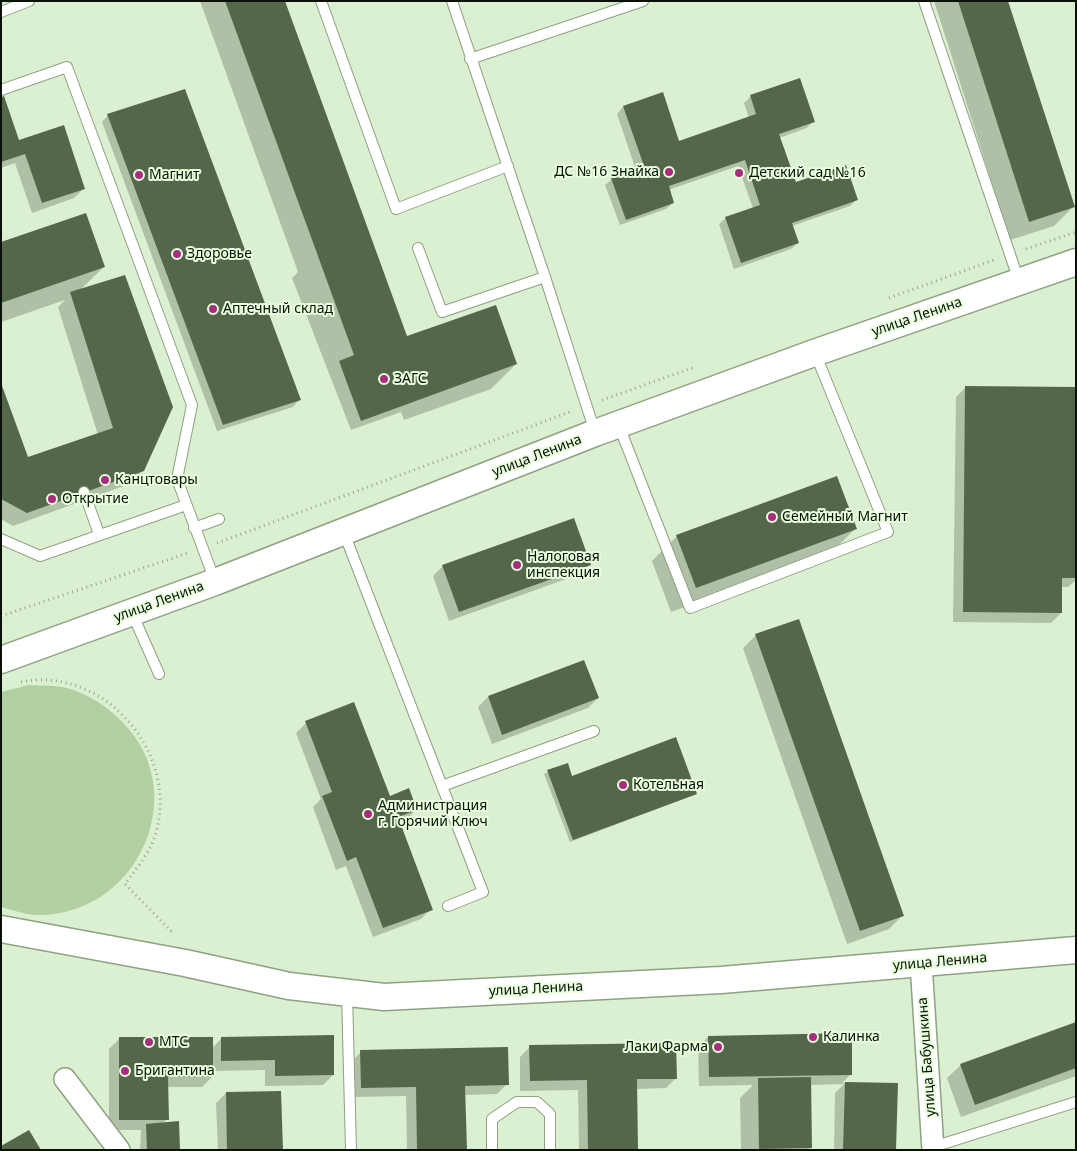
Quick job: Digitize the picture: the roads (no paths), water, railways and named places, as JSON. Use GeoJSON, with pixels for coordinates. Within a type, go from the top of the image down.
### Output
{"type":"FeatureCollection","features":[{"type":"Feature","properties":{"kind":"street","name":"улица Ленина"},"geometry":{"type":"LineString","coordinates":[[1,660],[215,582],[607,429],[814,353],[1076,262]]}},
{"type":"Feature","properties":{"kind":"street","name":"улица Ленина"},"geometry":{"type":"LineString","coordinates":[[1,929],[185,963],[289,986],[384,997],[721,980],[1076,950]]}},
{"type":"Feature","properties":{"kind":"street","name":"улица Бабушкина"},"geometry":{"type":"LineString","coordinates":[[921,963],[933,1149]]}},
{"type":"Feature","properties":{"kind":"street"},"geometry":{"type":"LineString","coordinates":[[65,1079],[119,1150]]}},
{"type":"Feature","properties":{"kind":"lane"},"geometry":{"type":"LineString","coordinates":[[1,12],[29,1]]}},
{"type":"Feature","properties":{"kind":"lane"},"geometry":{"type":"LineString","coordinates":[[321,1],[396,209],[508,166]]}},
{"type":"Feature","properties":{"kind":"lane"},"geometry":{"type":"LineString","coordinates":[[452,1],[470,59],[546,277],[586,406],[607,429],[690,608],[888,532],[814,353]]}},
{"type":"Feature","properties":{"kind":"lane"},"geometry":{"type":"LineString","coordinates":[[470,59],[643,1]]}},
{"type":"Feature","properties":{"kind":"lane"},"geometry":{"type":"LineString","coordinates":[[924,1],[1020,282]]}},
{"type":"Feature","properties":{"kind":"lane"},"geometry":{"type":"LineString","coordinates":[[1,90],[67,67],[192,405],[177,479],[215,582]]}},
{"type":"Feature","properties":{"kind":"lane"},"geometry":{"type":"LineString","coordinates":[[418,248],[442,312],[546,277]]}},
{"type":"Feature","properties":{"kind":"lane"},"geometry":{"type":"LineString","coordinates":[[84,492],[99,534]]}},
{"type":"Feature","properties":{"kind":"lane"},"geometry":{"type":"LineString","coordinates":[[1,539],[40,556],[186,505]]}},
{"type":"Feature","properties":{"kind":"lane"},"geometry":{"type":"LineString","coordinates":[[194,528],[219,519]]}},
{"type":"Feature","properties":{"kind":"lane"},"geometry":{"type":"LineString","coordinates":[[343,532],[483,892],[448,906]]}},
{"type":"Feature","properties":{"kind":"lane"},"geometry":{"type":"LineString","coordinates":[[132,612],[159,674]]}},
{"type":"Feature","properties":{"kind":"lane"},"geometry":{"type":"LineString","coordinates":[[442,786],[594,731]]}},
{"type":"Feature","properties":{"kind":"lane"},"geometry":{"type":"LineString","coordinates":[[347,992],[351,1150]]}},
{"type":"Feature","properties":{"kind":"lane"},"geometry":{"type":"LineString","coordinates":[[492,1150],[492,1119],[517,1102],[537,1102],[550,1114],[550,1150]]}},
{"type":"Feature","properties":{"kind":"lane"},"geometry":{"type":"LineString","coordinates":[[933,1149],[1076,1102]]}},
{"type":"Feature","properties":{"kind":"place","name":"ДС №16 Знайка"},"geometry":{"type":"Point","coordinates":[669,172]}},
{"type":"Feature","properties":{"kind":"place","name":"Детский сад №16"},"geometry":{"type":"Point","coordinates":[739,173]}},
{"type":"Feature","properties":{"kind":"place","name":"Магнит"},"geometry":{"type":"Point","coordinates":[139,175]}},
{"type":"Feature","properties":{"kind":"place","name":"Здоровье"},"geometry":{"type":"Point","coordinates":[177,254]}},
{"type":"Feature","properties":{"kind":"place","name":"Аптечный склад"},"geometry":{"type":"Point","coordinates":[213,309]}},
{"type":"Feature","properties":{"kind":"place","name":"ЗАГС"},"geometry":{"type":"Point","coordinates":[384,379]}},
{"type":"Feature","properties":{"kind":"place","name":"Канцтовары"},"geometry":{"type":"Point","coordinates":[105,480]}},
{"type":"Feature","properties":{"kind":"place","name":"Открытие"},"geometry":{"type":"Point","coordinates":[52,499]}},
{"type":"Feature","properties":{"kind":"place","name":"Семейный Магнит"},"geometry":{"type":"Point","coordinates":[772,517]}},
{"type":"Feature","properties":{"kind":"place","name":"Налоговая инспекция"},"geometry":{"type":"Point","coordinates":[517,565]}},
{"type":"Feature","properties":{"kind":"place","name":"Котельная"},"geometry":{"type":"Point","coordinates":[623,785]}},
{"type":"Feature","properties":{"kind":"place","name":"Администрация г. Горячий Ключ"},"geometry":{"type":"Point","coordinates":[368,814]}},
{"type":"Feature","properties":{"kind":"place","name":"Калинка"},"geometry":{"type":"Point","coordinates":[813,1037]}},
{"type":"Feature","properties":{"kind":"place","name":"МТС"},"geometry":{"type":"Point","coordinates":[149,1042]}},
{"type":"Feature","properties":{"kind":"place","name":"Лаки Фарма"},"geometry":{"type":"Point","coordinates":[718,1047]}},
{"type":"Feature","properties":{"kind":"place","name":"Бригантина"},"geometry":{"type":"Point","coordinates":[125,1071]}}]}
